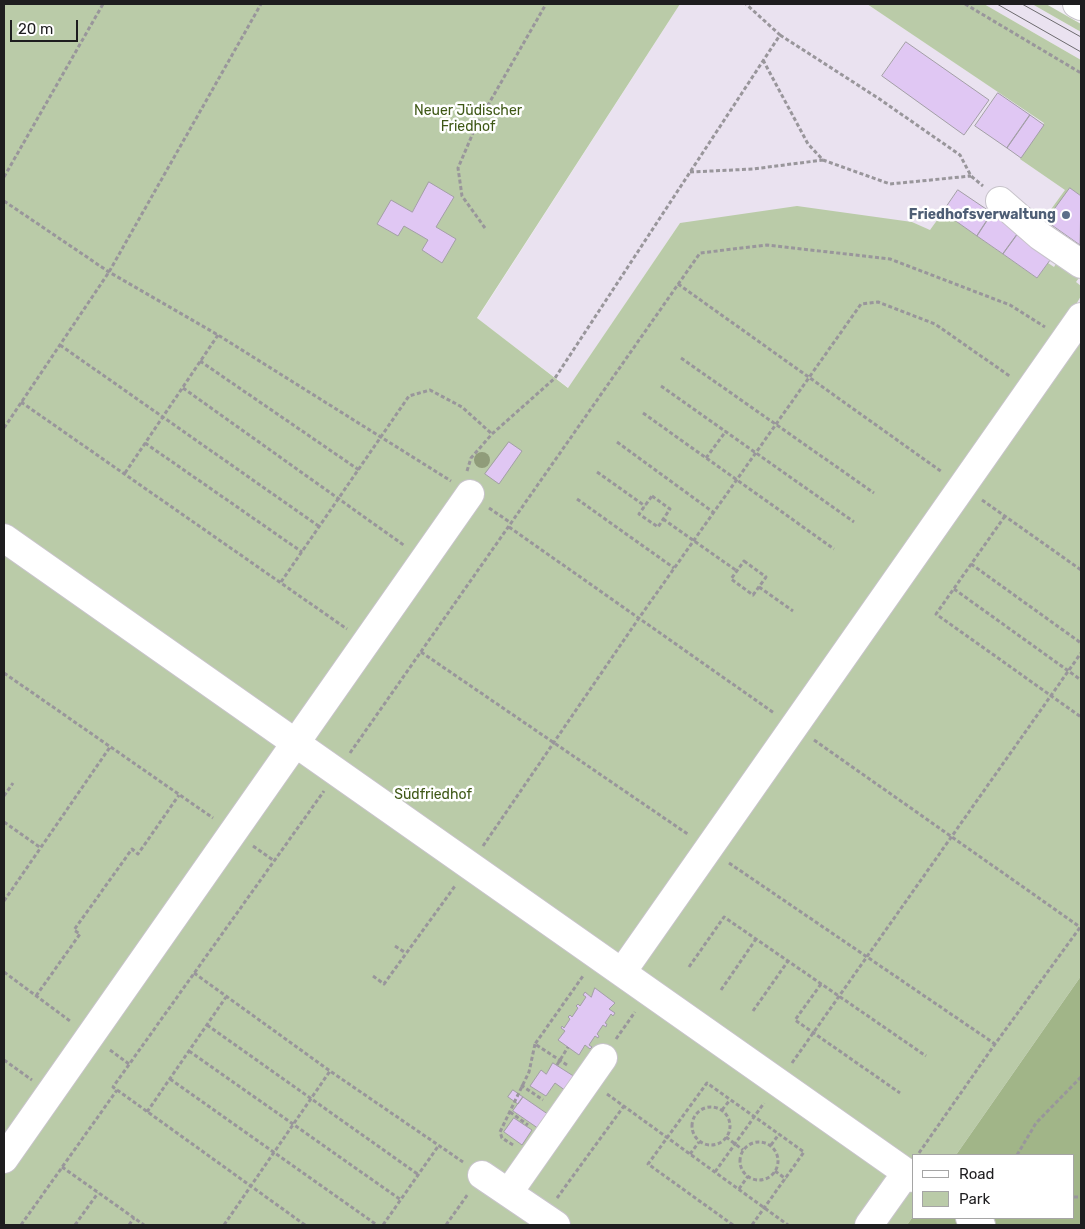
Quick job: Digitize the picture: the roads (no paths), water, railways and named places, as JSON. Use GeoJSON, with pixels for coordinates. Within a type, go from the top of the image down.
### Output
{"type":"FeatureCollection","features":[{"type":"Feature","properties":{"kind":"main road"},"geometry":{"type":"LineString","coordinates":[[1077,4],[1081,6]]}},
{"type":"Feature","properties":{"kind":"main road"},"geometry":{"type":"LineString","coordinates":[[1000,201],[1040,236],[1081,264]]}},
{"type":"Feature","properties":{"kind":"main road"},"geometry":{"type":"LineString","coordinates":[[622,972],[1081,317]]}},
{"type":"Feature","properties":{"kind":"main road"},"geometry":{"type":"LineString","coordinates":[[4,1159],[424,559],[465,491]]}},
{"type":"Feature","properties":{"kind":"main road"},"geometry":{"type":"LineString","coordinates":[[4,538],[778,1082],[912,1168]]}},
{"type":"Feature","properties":{"kind":"main road"},"geometry":{"type":"LineString","coordinates":[[509,1192],[596,1069]]}},
{"type":"Feature","properties":{"kind":"main road"},"geometry":{"type":"LineString","coordinates":[[869,1225],[912,1170]]}},
{"type":"Feature","properties":{"kind":"main road"},"geometry":{"type":"LineString","coordinates":[[482,1175],[550,1221]]}},
{"type":"Feature","properties":{"kind":"tram line"},"geometry":{"type":"LineString","coordinates":[[997,4],[1081,52]]}},
{"type":"Feature","properties":{"kind":"tram line"},"geometry":{"type":"LineString","coordinates":[[1022,4],[1081,37]]}},
{"type":"Feature","properties":{"kind":"place","name":"Friedhofsverwaltung"},"geometry":{"type":"Point","coordinates":[1066,215]}},
{"type":"Feature","properties":{"kind":"park label","name":"Neuer Jüdischer Friedhof"},"geometry":{"type":"Point","coordinates":[468,120]}},
{"type":"Feature","properties":{"kind":"park label","name":"Südfriedhof"},"geometry":{"type":"Point","coordinates":[433,795]}}]}
